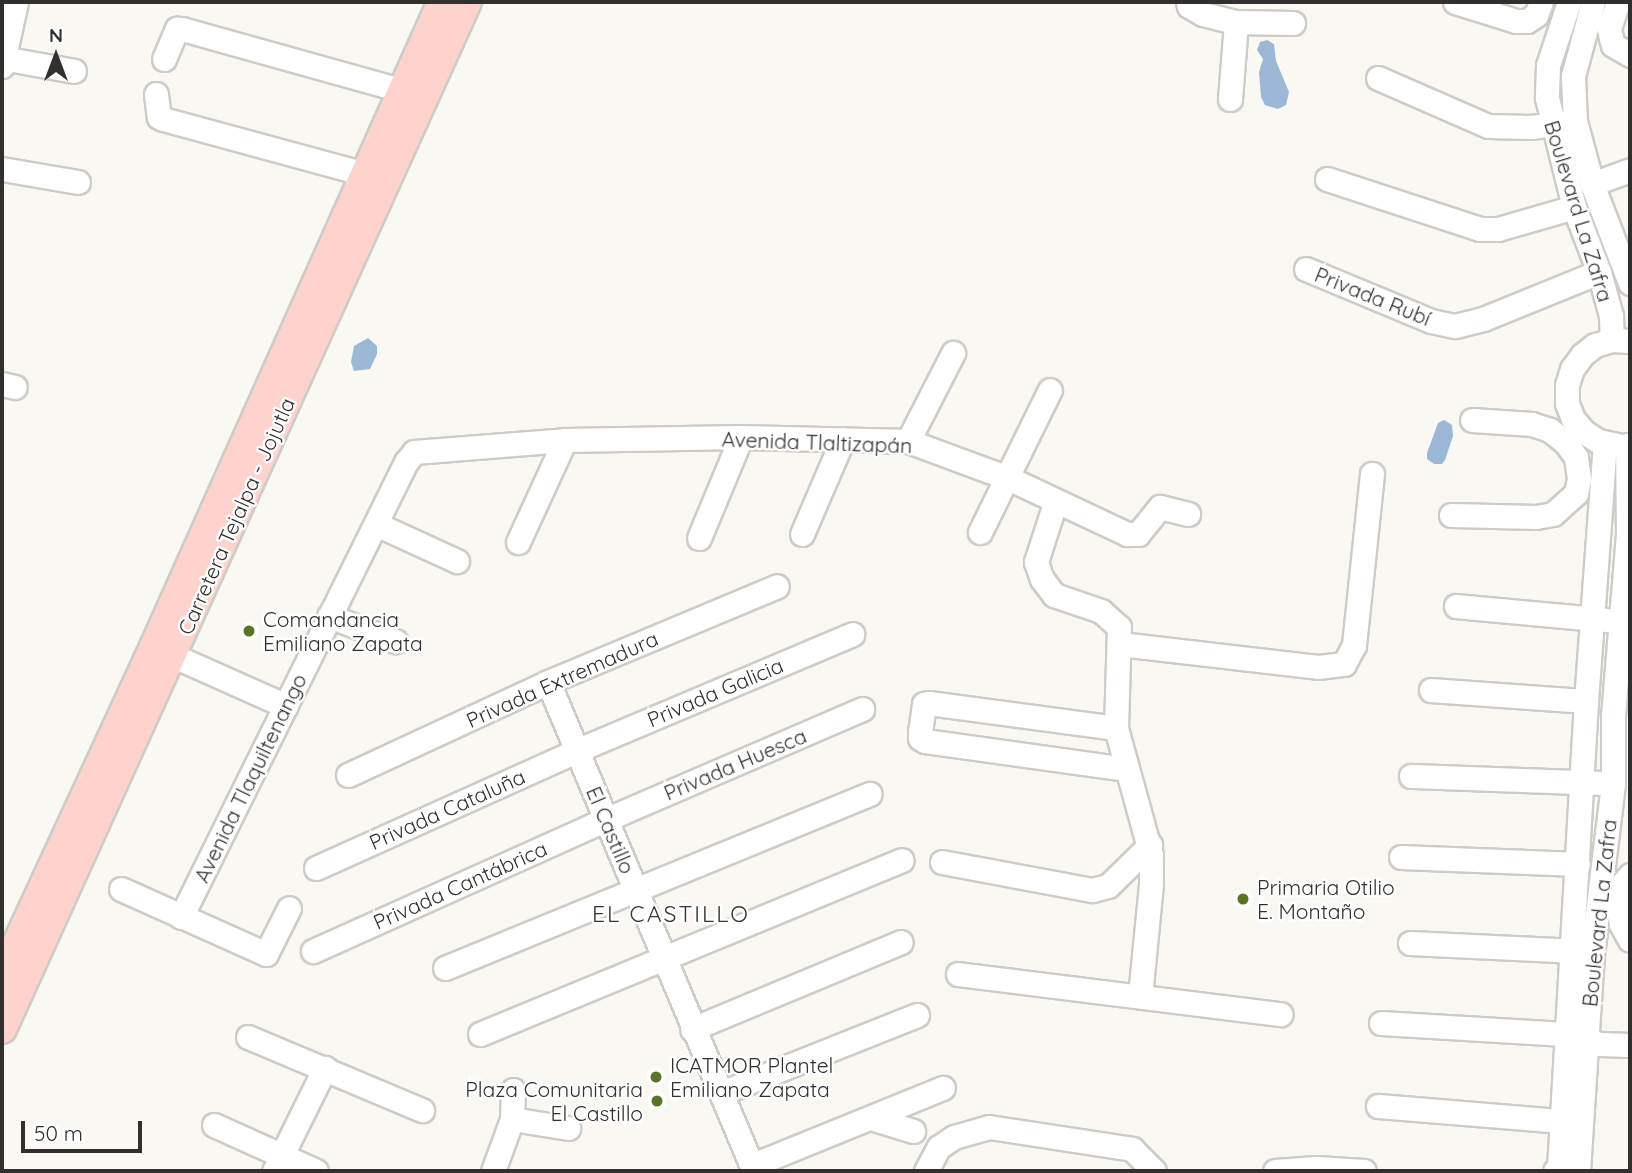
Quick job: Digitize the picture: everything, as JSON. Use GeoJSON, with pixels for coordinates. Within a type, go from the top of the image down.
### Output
{"type":"FeatureCollection","features":[{"type":"Feature","properties":{"kind":"main road","name":"Carretera Tejalpa - Jojutla"},"geometry":{"type":"LineString","coordinates":[[2,1029],[365,174],[442,2]]}},
{"type":"Feature","properties":{"kind":"main road","name":"Carretera Tejalpa - Jojutla"},"geometry":{"type":"LineString","coordinates":[[2,976],[164,651],[467,2]]}},
{"type":"Feature","properties":{"kind":"street"},"geometry":{"type":"LineString","coordinates":[[16,2],[2,61],[74,71]]}},
{"type":"Feature","properties":{"kind":"street"},"geometry":{"type":"LineString","coordinates":[[1188,2],[1189,6],[1203,14],[1236,22],[1293,23]]}},
{"type":"Feature","properties":{"kind":"street"},"geometry":{"type":"LineString","coordinates":[[1455,2],[1516,21],[1527,21],[1536,15],[1541,2]]}},
{"type":"Feature","properties":{"kind":"street","name":"Boulevard La Zafra"},"geometry":{"type":"LineString","coordinates":[[1569,2],[1548,65],[1547,98],[1574,207],[1621,340]]}},
{"type":"Feature","properties":{"kind":"street","name":"Boulevard La Zafra"},"geometry":{"type":"LineString","coordinates":[[1593,2],[1573,76],[1575,121],[1592,184],[1629,271]]}},
{"type":"Feature","properties":{"kind":"street"},"geometry":{"type":"LineString","coordinates":[[1618,2],[1609,28],[1611,38],[1613,45],[1630,55]]}},
{"type":"Feature","properties":{"kind":"street"},"geometry":{"type":"LineString","coordinates":[[1230,99],[1236,22]]}},
{"type":"Feature","properties":{"kind":"street"},"geometry":{"type":"LineString","coordinates":[[164,59],[177,29],[182,29],[401,90]]}},
{"type":"Feature","properties":{"kind":"street"},"geometry":{"type":"LineString","coordinates":[[1378,78],[1488,126],[1552,126],[1575,121]]}},
{"type":"Feature","properties":{"kind":"street"},"geometry":{"type":"LineString","coordinates":[[156,94],[159,117],[163,119],[365,174]]}},
{"type":"Feature","properties":{"kind":"street"},"geometry":{"type":"LineString","coordinates":[[2,169],[78,183]]}},
{"type":"Feature","properties":{"kind":"street"},"geometry":{"type":"LineString","coordinates":[[1592,184],[1630,170]]}},
{"type":"Feature","properties":{"kind":"street"},"geometry":{"type":"LineString","coordinates":[[1327,179],[1480,229],[1498,229],[1574,207]]}},
{"type":"Feature","properties":{"kind":"street","name":"Privada Rubí"},"geometry":{"type":"LineString","coordinates":[[1306,269],[1431,321],[1455,326],[1483,319],[1599,272]]}},
{"type":"Feature","properties":{"kind":"street"},"geometry":{"type":"LineString","coordinates":[[1621,340],[1595,345],[1582,355],[1572,369],[1567,386],[1567,402],[1573,419],[1584,432],[1621,444]]}},
{"type":"Feature","properties":{"kind":"street"},"geometry":{"type":"LineString","coordinates":[[908,441],[953,353]]}},
{"type":"Feature","properties":{"kind":"street"},"geometry":{"type":"LineString","coordinates":[[980,533],[1050,390]]}},
{"type":"Feature","properties":{"kind":"street"},"geometry":{"type":"LineString","coordinates":[[1451,515],[1536,517],[1553,514],[1576,493],[1576,457],[1566,443],[1550,430],[1532,424],[1472,420]]}},
{"type":"Feature","properties":{"kind":"street"},"geometry":{"type":"LineString","coordinates":[[699,538],[741,437]]}},
{"type":"Feature","properties":{"kind":"street","name":"Avenida Tlaltizapán"},"geometry":{"type":"LineString","coordinates":[[414,452],[565,440],[741,437],[908,441],[1008,478],[1055,503],[1126,534],[1138,534],[1160,507],[1188,514]]}},
{"type":"Feature","properties":{"kind":"street"},"geometry":{"type":"LineString","coordinates":[[802,534],[843,439]]}},
{"type":"Feature","properties":{"kind":"street"},"geometry":{"type":"LineString","coordinates":[[518,542],[565,440]]}},
{"type":"Feature","properties":{"kind":"street","name":"Boulevard La Zafra"},"geometry":{"type":"LineString","coordinates":[[1564,1170],[1582,954],[1578,864],[1592,620],[1603,480],[1621,444]]}},
{"type":"Feature","properties":{"kind":"street","name":"Boulevard La Zafra"},"geometry":{"type":"LineString","coordinates":[[1582,954],[1609,901],[1613,783],[1621,716],[1620,621],[1629,536],[1621,444]]}},
{"type":"Feature","properties":{"kind":"street","name":"Avenida Tlaquiltenango"},"geometry":{"type":"LineString","coordinates":[[181,918],[406,462],[414,452]]}},
{"type":"Feature","properties":{"kind":"street"},"geometry":{"type":"LineString","coordinates":[[1120,644],[1318,667],[1344,664],[1354,645],[1372,474]]}},
{"type":"Feature","properties":{"kind":"street"},"geometry":{"type":"LineString","coordinates":[[1578,479],[1603,480]]}},
{"type":"Feature","properties":{"kind":"street"},"geometry":{"type":"LineString","coordinates":[[1055,503],[1036,562],[1042,579],[1054,595],[1101,611],[1119,628],[1115,690],[1116,727],[1150,845],[1152,884],[1140,996]]}},
{"type":"Feature","properties":{"kind":"street"},"geometry":{"type":"LineString","coordinates":[[376,524],[457,561]]}},
{"type":"Feature","properties":{"kind":"street","name":"Privada Extremadura"},"geometry":{"type":"LineString","coordinates":[[348,775],[548,682],[777,586]]}},
{"type":"Feature","properties":{"kind":"street"},"geometry":{"type":"LineString","coordinates":[[1455,606],[1620,621]]}},
{"type":"Feature","properties":{"kind":"street"},"geometry":{"type":"LineString","coordinates":[[330,616],[395,641]]}},
{"type":"Feature","properties":{"kind":"street","name":"Privada Galicia"},"geometry":{"type":"LineString","coordinates":[[578,750],[852,634]]}},
{"type":"Feature","properties":{"kind":"street"},"geometry":{"type":"LineString","coordinates":[[164,651],[286,706]]}},
{"type":"Feature","properties":{"kind":"street","name":"El Castillo"},"geometry":{"type":"LineString","coordinates":[[548,682],[664,956],[692,1029],[754,1168]]}},
{"type":"Feature","properties":{"kind":"street"},"geometry":{"type":"LineString","coordinates":[[1431,690],[1586,701]]}},
{"type":"Feature","properties":{"kind":"street"},"geometry":{"type":"LineString","coordinates":[[1116,727],[929,703],[924,704],[920,738],[925,741],[1127,769]]}},
{"type":"Feature","properties":{"kind":"street","name":"Privada Huesca"},"geometry":{"type":"LineString","coordinates":[[607,819],[862,709]]}},
{"type":"Feature","properties":{"kind":"street","name":"Privada Cataluña"},"geometry":{"type":"LineString","coordinates":[[316,868],[578,750]]}},
{"type":"Feature","properties":{"kind":"street"},"geometry":{"type":"LineString","coordinates":[[1411,776],[1613,783]]}},
{"type":"Feature","properties":{"kind":"street"},"geometry":{"type":"LineString","coordinates":[[445,968],[870,794]]}},
{"type":"Feature","properties":{"kind":"street","name":"Privada Cantábrica"},"geometry":{"type":"LineString","coordinates":[[313,951],[607,819]]}},
{"type":"Feature","properties":{"kind":"street"},"geometry":{"type":"LineString","coordinates":[[942,862],[1092,890],[1108,886],[1150,845]]}},
{"type":"Feature","properties":{"kind":"street"},"geometry":{"type":"LineString","coordinates":[[1401,857],[1578,864]]}},
{"type":"Feature","properties":{"kind":"street"},"geometry":{"type":"LineString","coordinates":[[480,1034],[902,860]]}},
{"type":"Feature","properties":{"kind":"street"},"geometry":{"type":"LineString","coordinates":[[1630,875],[1609,901],[1630,940]]}},
{"type":"Feature","properties":{"kind":"street"},"geometry":{"type":"LineString","coordinates":[[121,889],[266,954],[289,908]]}},
{"type":"Feature","properties":{"kind":"street"},"geometry":{"type":"LineString","coordinates":[[692,1029],[901,942]]}},
{"type":"Feature","properties":{"kind":"street"},"geometry":{"type":"LineString","coordinates":[[1410,943],[1582,954]]}},
{"type":"Feature","properties":{"kind":"street"},"geometry":{"type":"LineString","coordinates":[[958,974],[1281,1014]]}},
{"type":"Feature","properties":{"kind":"street"},"geometry":{"type":"LineString","coordinates":[[721,1093],[917,1015]]}},
{"type":"Feature","properties":{"kind":"street"},"geometry":{"type":"LineString","coordinates":[[1381,1023],[1576,1037],[1630,1045]]}},
{"type":"Feature","properties":{"kind":"street"},"geometry":{"type":"LineString","coordinates":[[248,1037],[422,1110]]}},
{"type":"Feature","properties":{"kind":"street","name":"Boulevard La Zafra"},"geometry":{"type":"LineString","coordinates":[[1564,1170],[1562,1121],[1576,1037]]}},
{"type":"Feature","properties":{"kind":"street"},"geometry":{"type":"LineString","coordinates":[[278,1163],[325,1068]]}},
{"type":"Feature","properties":{"kind":"street"},"geometry":{"type":"LineString","coordinates":[[754,1168],[943,1088]]}},
{"type":"Feature","properties":{"kind":"street"},"geometry":{"type":"LineString","coordinates":[[493,1171],[512,1119],[513,1090]]}},
{"type":"Feature","properties":{"kind":"street"},"geometry":{"type":"LineString","coordinates":[[1378,1106],[1562,1121]]}},
{"type":"Feature","properties":{"kind":"street"},"geometry":{"type":"LineString","coordinates":[[512,1119],[568,1128]]}},
{"type":"Feature","properties":{"kind":"street"},"geometry":{"type":"LineString","coordinates":[[874,1119],[913,1131]]}},
{"type":"Feature","properties":{"kind":"street"},"geometry":{"type":"LineString","coordinates":[[214,1125],[278,1163],[316,1171]]}},
{"type":"Feature","properties":{"kind":"street"},"geometry":{"type":"LineString","coordinates":[[926,1171],[939,1147],[954,1136],[989,1127],[1132,1149],[1154,1171]]}},
{"type":"Feature","properties":{"kind":"street"},"geometry":{"type":"LineString","coordinates":[[1275,1171],[1347,1168],[1364,1171]]}},
{"type":"Feature","properties":{"kind":"water"},"geometry":{"type":"Polygon","coordinates":[[[1267,40],[1274,44],[1276,61],[1289,92],[1286,105],[1278,109],[1265,105],[1261,97],[1259,72],[1263,59],[1257,50],[1260,42],[1267,40]]]}},
{"type":"Feature","properties":{"kind":"water"},"geometry":{"type":"Polygon","coordinates":[[[368,338],[377,346],[377,354],[370,369],[354,371],[351,362],[354,346],[368,338]]]}},
{"type":"Feature","properties":{"kind":"water"},"geometry":{"type":"Polygon","coordinates":[[[1444,420],[1452,425],[1453,436],[1445,460],[1442,464],[1434,464],[1427,459],[1427,453],[1438,423],[1444,420]]]}},
{"type":"Feature","properties":{"kind":"place","name":"Comandancia Emiliano Zapata"},"geometry":{"type":"Point","coordinates":[249,631]}},
{"type":"Feature","properties":{"kind":"place","name":"Primaria Otilio E. Montaño"},"geometry":{"type":"Point","coordinates":[1243,899]}},
{"type":"Feature","properties":{"kind":"place","name":"ICATMOR Plantel Emiliano Zapata"},"geometry":{"type":"Point","coordinates":[656,1077]}},
{"type":"Feature","properties":{"kind":"place","name":"Plaza Comunitaria El Castillo"},"geometry":{"type":"Point","coordinates":[657,1101]}},
{"type":"Feature","properties":{"kind":"district","name":"EL CASTILLO"},"geometry":{"type":"Point","coordinates":[671,914]}}]}
